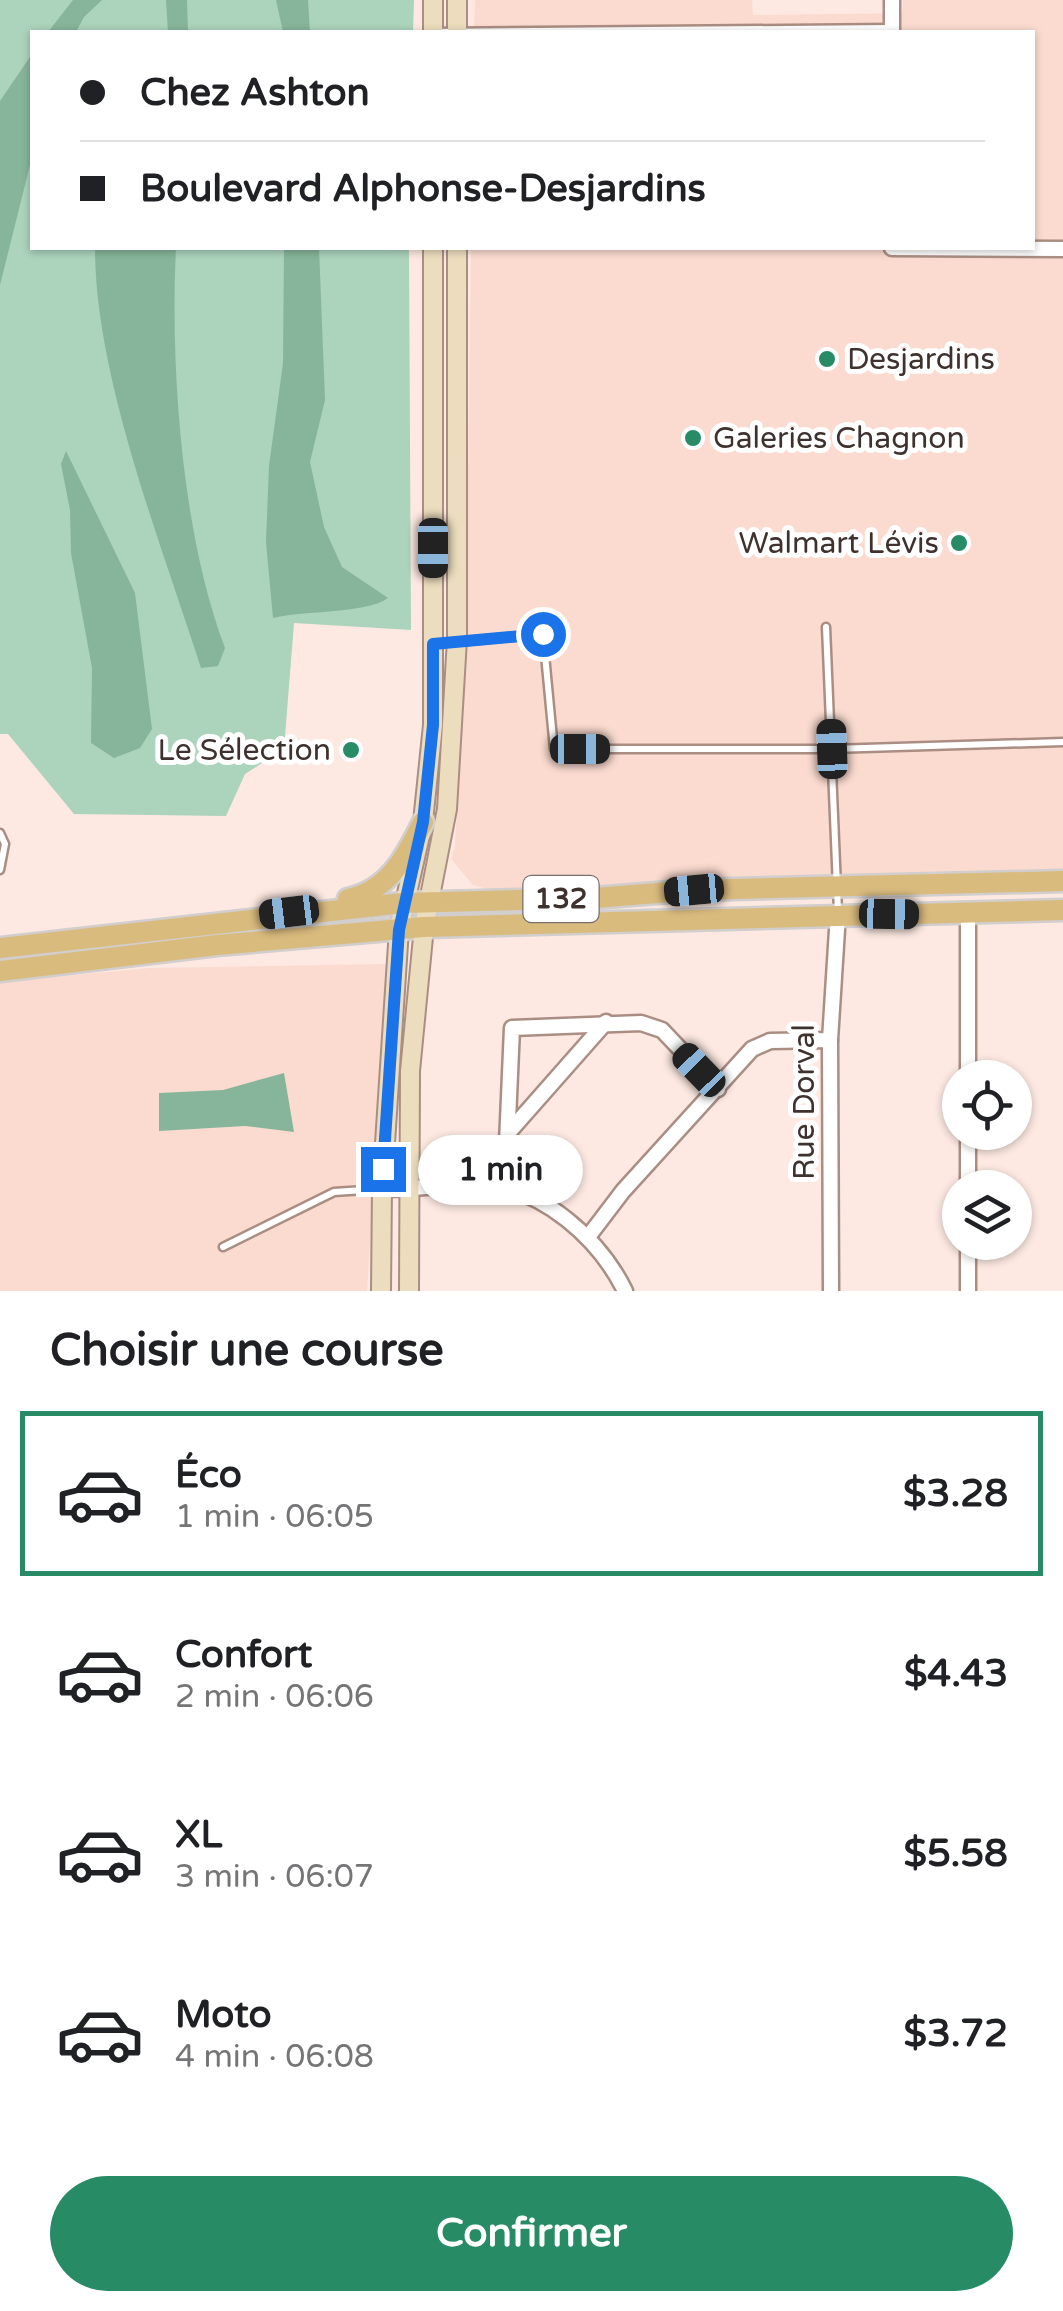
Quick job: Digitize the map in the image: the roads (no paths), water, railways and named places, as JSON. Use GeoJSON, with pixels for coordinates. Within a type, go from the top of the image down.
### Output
{"type":"FeatureCollection","features":[{"type":"Feature","properties":{"kind":"main road"},"geometry":{"type":"LineString","coordinates":[[432,0],[432,30]]}},
{"type":"Feature","properties":{"kind":"main road"},"geometry":{"type":"LineString","coordinates":[[457,30],[458,0]]}},
{"type":"Feature","properties":{"kind":"main road"},"geometry":{"type":"LineString","coordinates":[[381,1291],[382,1188],[399,930],[423,822],[433,725],[433,250]]}},
{"type":"Feature","properties":{"kind":"main road"},"geometry":{"type":"LineString","coordinates":[[409,1291],[410,1071],[424,927],[446,809],[457,639],[457,250]]}},
{"type":"Feature","properties":{"kind":"main road"},"geometry":{"type":"LineString","coordinates":[[289,912],[377,889],[399,864],[423,822]]}},
{"type":"Feature","properties":{"kind":"main road","name":"132"},"geometry":{"type":"LineString","coordinates":[[0,948],[289,912],[402,903],[1063,882]]}},
{"type":"Feature","properties":{"kind":"main road","name":"132"},"geometry":{"type":"LineString","coordinates":[[0,971],[218,944],[424,927],[529,927],[838,914],[968,916],[1063,910]]}},
{"type":"Feature","properties":{"kind":"street"},"geometry":{"type":"LineString","coordinates":[[892,0],[892,30]]}},
{"type":"Feature","properties":{"kind":"street"},"geometry":{"type":"LineString","coordinates":[[1035,249],[1063,249]]}},
{"type":"Feature","properties":{"kind":"street","name":"Rue Dorval"},"geometry":{"type":"LineString","coordinates":[[831,1291],[830,1040],[838,914]]}},
{"type":"Feature","properties":{"kind":"street"},"geometry":{"type":"LineString","coordinates":[[968,916],[968,1060]]}},
{"type":"Feature","properties":{"kind":"street"},"geometry":{"type":"LineString","coordinates":[[509,1132],[606,1022]]}},
{"type":"Feature","properties":{"kind":"street"},"geometry":{"type":"LineString","coordinates":[[505,1189],[512,1028],[641,1023],[662,1030],[718,1089]]}},
{"type":"Feature","properties":{"kind":"street"},"geometry":{"type":"LineString","coordinates":[[588,1236],[623,1191],[752,1049],[770,1041],[830,1040]]}},
{"type":"Feature","properties":{"kind":"street"},"geometry":{"type":"LineString","coordinates":[[382,1188],[410,1190],[484,1184],[505,1189],[554,1211],[588,1236],[624,1291]]}},
{"type":"Feature","properties":{"kind":"street"},"geometry":{"type":"LineString","coordinates":[[968,1260],[968,1291]]}},
{"type":"Feature","properties":{"kind":"lane"},"geometry":{"type":"LineString","coordinates":[[826,627],[838,914]]}},
{"type":"Feature","properties":{"kind":"lane"},"geometry":{"type":"LineString","coordinates":[[433,644],[543,634],[554,749],[832,749],[1063,742]]}},
{"type":"Feature","properties":{"kind":"lane"},"geometry":{"type":"LineString","coordinates":[[0,833],[4,844],[0,870]]}},
{"type":"Feature","properties":{"kind":"lane"},"geometry":{"type":"LineString","coordinates":[[223,1247],[334,1192],[382,1188]]}},
{"type":"Feature","properties":{"kind":"place","name":"Desjardins"},"geometry":{"type":"Point","coordinates":[827,359]}},
{"type":"Feature","properties":{"kind":"place","name":"Galeries Chagnon"},"geometry":{"type":"Point","coordinates":[693,438]}},
{"type":"Feature","properties":{"kind":"place","name":"Walmart Lévis"},"geometry":{"type":"Point","coordinates":[959,543]}},
{"type":"Feature","properties":{"kind":"place","name":"Le Sélection"},"geometry":{"type":"Point","coordinates":[351,750]}}]}
